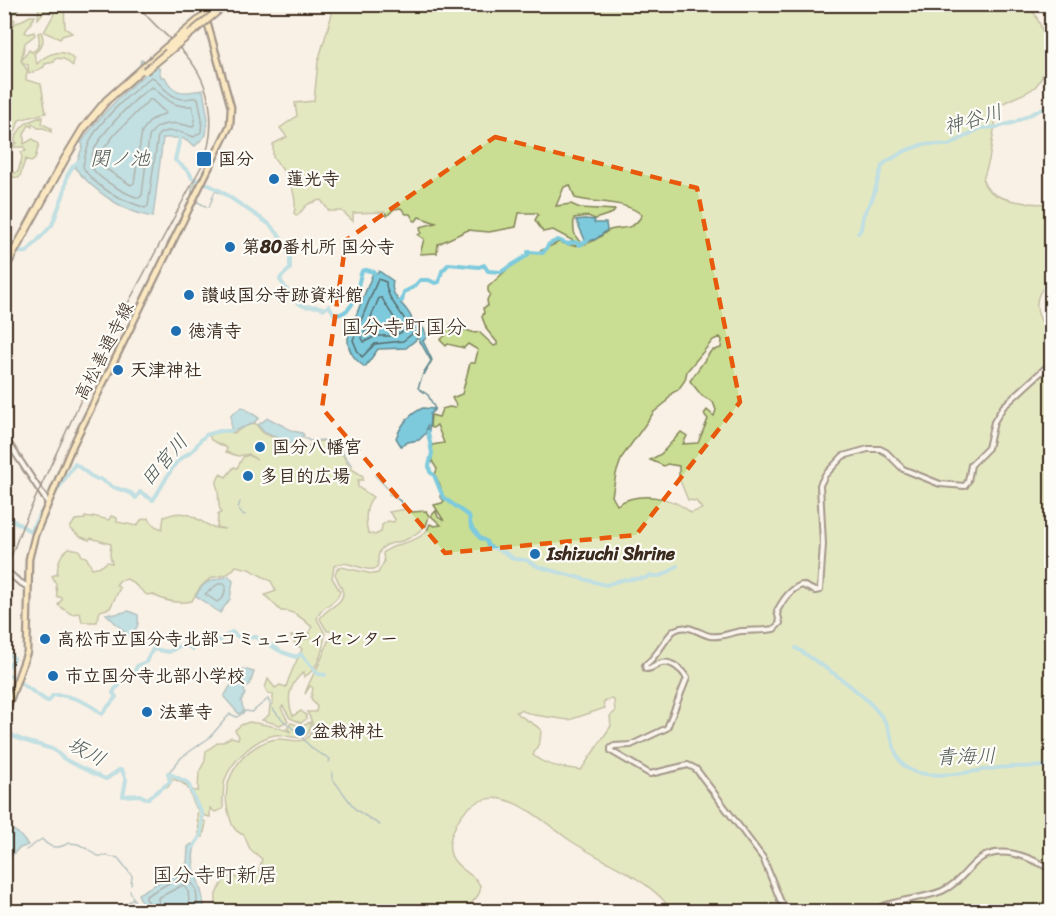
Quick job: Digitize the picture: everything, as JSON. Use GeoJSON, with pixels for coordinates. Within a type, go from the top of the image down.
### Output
{"type":"FeatureCollection","features":[{"type":"Feature","properties":{"kind":"highway"},"geometry":{"type":"LineString","coordinates":[[144,70],[223,5]]}},
{"type":"Feature","properties":{"kind":"highway"},"geometry":{"type":"LineString","coordinates":[[4,270],[86,131],[109,102],[144,70],[206,20]]}},
{"type":"Feature","properties":{"kind":"highway"},"geometry":{"type":"LineString","coordinates":[[4,278],[16,251]]}},
{"type":"Feature","properties":{"kind":"main road","name":"高松善通寺線"},"geometry":{"type":"LineString","coordinates":[[4,717],[27,652],[31,546],[71,449],[229,130],[231,107],[201,4]]}},
{"type":"Feature","properties":{"kind":"main road"},"geometry":{"type":"LineString","coordinates":[[796,912],[783,904],[763,858],[696,769],[687,766],[650,774],[611,751],[612,747],[631,746],[643,741],[665,730],[670,724],[687,678],[683,672],[670,663],[661,663],[650,669],[646,669],[645,665],[657,654],[674,630],[690,628],[717,636],[742,631],[774,629],[780,623],[777,611],[784,598],[796,587],[802,585],[815,591],[820,590],[823,544],[820,485],[825,475],[843,456],[868,449],[880,449],[903,469],[945,485],[965,486],[968,483],[972,462],[988,448],[994,423],[1005,404],[1052,362]]}},
{"type":"Feature","properties":{"kind":"main road"},"geometry":{"type":"LineString","coordinates":[[4,436],[48,503]]}},
{"type":"Feature","properties":{"kind":"main road"},"geometry":{"type":"LineString","coordinates":[[4,568],[28,588]]}},
{"type":"Feature","properties":{"kind":"main road"},"geometry":{"type":"LineString","coordinates":[[871,912],[944,890],[960,880],[980,859],[990,855],[1020,855],[1052,870]]}},
{"type":"Feature","properties":{"kind":"highlighted area"},"geometry":{"type":"Polygon","coordinates":[[[495,137],[697,188],[740,402],[636,535],[445,553],[322,408],[346,240],[495,137]]]}},
{"type":"Feature","properties":{"kind":"green space"},"geometry":{"type":"Polygon","coordinates":[[[4,5],[19,5],[17,13],[9,17],[15,20],[13,25],[30,16],[35,16],[25,32],[28,34],[34,32],[35,35],[25,43],[21,61],[29,50],[32,52],[37,48],[38,33],[41,32],[42,44],[34,54],[37,64],[50,54],[56,53],[65,54],[74,60],[73,66],[64,59],[56,58],[54,62],[45,64],[44,67],[29,74],[28,65],[22,62],[27,70],[26,80],[41,84],[46,113],[19,120],[16,130],[9,139],[4,138],[4,5]]]}},
{"type":"Feature","properties":{"kind":"green space"},"geometry":{"type":"Polygon","coordinates":[[[39,5],[64,5],[65,28],[72,33],[60,39],[44,32],[54,14],[46,9],[38,19],[39,5]]]}},
{"type":"Feature","properties":{"kind":"green space"},"geometry":{"type":"Polygon","coordinates":[[[326,5],[1029,5],[1040,24],[1046,46],[1045,68],[1035,87],[998,107],[989,160],[983,180],[986,187],[1002,197],[1023,202],[1051,203],[1051,280],[1039,293],[1037,307],[1038,315],[1052,337],[1051,900],[1047,899],[1051,911],[670,911],[660,897],[637,879],[580,847],[524,808],[506,800],[492,798],[468,808],[458,821],[450,842],[450,853],[455,861],[479,884],[480,891],[477,897],[462,911],[216,912],[216,894],[224,880],[230,877],[242,878],[258,874],[262,859],[250,849],[244,835],[234,828],[231,822],[226,798],[231,775],[245,755],[265,742],[277,739],[301,741],[312,731],[307,712],[316,712],[317,707],[311,698],[313,688],[310,686],[305,694],[328,641],[333,640],[333,631],[327,631],[320,619],[342,597],[343,593],[335,574],[337,569],[341,567],[378,573],[384,562],[383,553],[388,549],[416,539],[427,530],[430,524],[441,525],[431,516],[436,511],[438,517],[444,521],[434,505],[444,501],[440,496],[441,488],[435,475],[437,469],[432,461],[432,445],[444,443],[437,425],[430,427],[431,415],[439,417],[442,409],[455,408],[456,405],[452,398],[462,394],[470,363],[475,363],[478,350],[468,344],[464,348],[448,344],[446,346],[440,340],[447,334],[445,330],[451,324],[454,325],[451,332],[456,333],[459,328],[479,332],[494,346],[497,345],[482,317],[483,308],[488,306],[487,300],[490,294],[488,287],[512,265],[530,253],[536,253],[559,242],[574,246],[584,245],[609,231],[635,224],[642,215],[627,207],[575,198],[570,185],[564,187],[556,206],[571,204],[580,208],[615,210],[613,213],[595,219],[588,216],[574,218],[574,232],[582,243],[579,244],[553,230],[543,232],[535,220],[537,213],[519,213],[516,227],[489,232],[468,230],[438,244],[437,253],[420,254],[424,239],[418,235],[421,233],[420,227],[436,223],[419,217],[414,221],[410,214],[406,214],[401,208],[394,209],[387,216],[385,212],[353,213],[353,221],[342,211],[329,211],[321,200],[309,204],[297,216],[294,213],[293,191],[273,157],[273,144],[287,137],[280,128],[297,116],[295,103],[314,101],[318,62],[332,14],[324,8],[326,5]],[[720,337],[713,340],[687,371],[685,380],[678,390],[672,393],[654,412],[622,457],[612,496],[617,505],[635,498],[655,497],[684,507],[691,513],[702,509],[696,501],[688,500],[679,478],[679,466],[667,464],[664,466],[650,460],[661,454],[681,432],[687,436],[683,444],[698,443],[708,419],[704,414],[707,410],[714,416],[716,410],[713,402],[702,396],[690,381],[711,351],[721,348],[720,337]],[[614,700],[603,702],[605,708],[569,720],[534,715],[520,710],[516,712],[541,730],[540,741],[533,755],[549,764],[581,770],[611,726],[610,716],[615,712],[614,700]]]}},
{"type":"Feature","properties":{"kind":"green space"},"geometry":{"type":"Polygon","coordinates":[[[43,117],[42,124],[51,128],[51,132],[38,128],[32,123],[32,127],[29,125],[24,134],[24,144],[33,139],[39,144],[35,159],[31,162],[26,159],[19,178],[8,176],[5,170],[18,172],[22,158],[21,152],[26,151],[24,147],[14,147],[13,145],[17,143],[14,140],[25,124],[43,117]]]}},
{"type":"Feature","properties":{"kind":"green space"},"geometry":{"type":"Polygon","coordinates":[[[255,423],[263,433],[286,443],[280,445],[289,457],[313,442],[325,441],[330,446],[339,448],[350,468],[363,476],[363,480],[358,480],[358,487],[373,497],[368,504],[366,514],[368,533],[375,535],[381,532],[382,525],[388,521],[394,522],[395,519],[389,512],[406,509],[412,512],[426,511],[429,516],[426,526],[413,536],[381,549],[377,568],[366,569],[345,563],[334,566],[332,578],[340,591],[336,599],[321,611],[317,619],[325,634],[319,659],[309,674],[304,677],[304,672],[299,677],[290,692],[293,716],[301,711],[306,715],[306,719],[301,723],[290,718],[283,706],[281,708],[288,721],[280,725],[262,720],[269,715],[270,705],[273,704],[273,694],[268,693],[265,688],[268,679],[275,688],[280,685],[286,687],[302,649],[291,636],[302,640],[311,638],[309,632],[312,627],[302,618],[281,611],[265,595],[276,591],[271,581],[249,569],[236,566],[227,574],[204,583],[192,601],[171,602],[152,594],[147,595],[127,579],[119,581],[116,585],[120,588],[110,608],[100,611],[97,622],[82,622],[80,613],[71,614],[58,605],[62,599],[57,597],[56,584],[52,576],[57,574],[63,553],[69,548],[79,550],[92,568],[102,566],[107,562],[112,563],[111,544],[91,538],[89,540],[79,536],[70,528],[75,520],[85,519],[85,517],[92,518],[93,516],[109,520],[111,516],[117,518],[117,522],[137,526],[141,520],[148,518],[155,526],[162,529],[164,517],[183,513],[208,525],[225,529],[217,527],[218,515],[221,512],[216,484],[220,474],[226,477],[234,467],[237,468],[243,457],[249,455],[257,460],[249,454],[238,456],[226,452],[227,448],[211,440],[209,435],[220,431],[235,433],[255,423]]]}},
{"type":"Feature","properties":{"kind":"green space"},"geometry":{"type":"Polygon","coordinates":[[[249,722],[291,732],[287,728],[291,723],[302,727],[310,722],[310,726],[309,733],[303,737],[278,735],[260,740],[240,757],[229,770],[225,781],[223,809],[215,812],[210,808],[210,817],[202,815],[206,823],[203,837],[199,836],[198,810],[190,792],[185,785],[173,779],[168,787],[165,787],[171,781],[169,775],[180,779],[194,791],[198,791],[199,772],[205,761],[206,751],[231,737],[238,739],[239,736],[235,730],[249,722]]]}},
{"type":"Feature","properties":{"kind":"water","name":"関ノ池"},"geometry":{"type":"Polygon","coordinates":[[[141,60],[159,68],[161,77],[165,77],[176,90],[186,92],[203,90],[208,119],[206,135],[195,146],[182,138],[163,138],[153,217],[131,210],[110,199],[91,185],[75,168],[83,145],[81,143],[88,133],[112,105],[148,72],[140,64],[141,60]]]}},
{"type":"Feature","properties":{"kind":"water"},"geometry":{"type":"Polygon","coordinates":[[[576,220],[595,220],[594,223],[606,223],[607,230],[596,239],[586,242],[576,220]]]}},
{"type":"Feature","properties":{"kind":"water"},"geometry":{"type":"Polygon","coordinates":[[[379,271],[393,281],[392,287],[396,297],[412,320],[424,329],[426,338],[423,341],[432,360],[424,375],[431,361],[418,338],[406,348],[378,349],[365,367],[351,352],[348,343],[349,333],[373,273],[379,271]]]}},
{"type":"Feature","properties":{"kind":"water"},"geometry":{"type":"Polygon","coordinates":[[[242,407],[259,418],[252,424],[231,432],[231,415],[242,407]]]}},
{"type":"Feature","properties":{"kind":"water"},"geometry":{"type":"Polygon","coordinates":[[[423,408],[435,409],[430,414],[429,432],[427,432],[427,425],[426,433],[419,440],[401,446],[396,438],[400,429],[406,420],[423,408]]]}},
{"type":"Feature","properties":{"kind":"water"},"geometry":{"type":"Polygon","coordinates":[[[268,418],[304,435],[290,443],[264,432],[258,425],[268,418]]]}},
{"type":"Feature","properties":{"kind":"water"},"geometry":{"type":"Polygon","coordinates":[[[229,576],[233,581],[230,599],[220,613],[196,596],[206,583],[229,576]]]}},
{"type":"Feature","properties":{"kind":"water"},"geometry":{"type":"Polygon","coordinates":[[[129,611],[138,615],[138,619],[137,627],[129,636],[106,614],[129,611]]]}},
{"type":"Feature","properties":{"kind":"water"},"geometry":{"type":"Polygon","coordinates":[[[243,669],[254,672],[250,684],[244,689],[245,694],[241,701],[244,711],[239,714],[224,697],[239,671],[243,669]]]}},
{"type":"Feature","properties":{"kind":"water"},"geometry":{"type":"Polygon","coordinates":[[[5,825],[18,833],[28,845],[18,849],[5,863],[5,825]]]}},
{"type":"Feature","properties":{"kind":"water"},"geometry":{"type":"Polygon","coordinates":[[[192,844],[195,846],[193,855],[195,871],[204,902],[204,911],[150,911],[143,905],[138,894],[172,875],[187,863],[188,847],[192,844]]]}},
{"type":"Feature","properties":{"kind":"waterway","name":"神谷川"},"geometry":{"type":"LineString","coordinates":[[858,233],[863,216],[873,197],[882,166],[886,162],[905,151],[924,144],[949,145],[981,128],[998,127],[1015,122],[1052,104]]}},
{"type":"Feature","properties":{"kind":"waterway"},"geometry":{"type":"LineString","coordinates":[[179,134],[175,160],[189,172],[192,178],[202,182]]}},
{"type":"Feature","properties":{"kind":"waterway"},"geometry":{"type":"LineString","coordinates":[[4,257],[11,251],[27,252],[52,225],[64,193],[67,176],[73,166],[82,159]]}},
{"type":"Feature","properties":{"kind":"waterway"},"geometry":{"type":"LineString","coordinates":[[188,171],[195,183],[192,188],[192,199]]}},
{"type":"Feature","properties":{"kind":"waterway"},"geometry":{"type":"LineString","coordinates":[[205,183],[269,224],[281,237],[285,249],[290,254],[290,269],[280,280],[300,304],[324,309],[329,306],[335,315],[342,313],[352,305],[362,271],[374,272],[375,276]]}},
{"type":"Feature","properties":{"kind":"waterway"},"geometry":{"type":"LineString","coordinates":[[209,207],[215,191],[221,193]]}},
{"type":"Feature","properties":{"kind":"waterway"},"geometry":{"type":"LineString","coordinates":[[196,201],[207,207]]}},
{"type":"Feature","properties":{"kind":"waterway"},"geometry":{"type":"LineString","coordinates":[[400,301],[402,301],[404,292],[414,287],[420,280],[439,282],[442,271],[449,264],[479,267],[484,265],[488,271],[501,272],[528,255],[528,252],[543,253],[549,244],[558,240],[568,244],[575,242],[580,245],[588,240]]}},
{"type":"Feature","properties":{"kind":"waterway"},"geometry":{"type":"LineString","coordinates":[[423,374],[418,388],[428,395],[435,409]]}},
{"type":"Feature","properties":{"kind":"waterway","name":"田宮川"},"geometry":{"type":"LineString","coordinates":[[206,435],[231,431]]}},
{"type":"Feature","properties":{"kind":"waterway"},"geometry":{"type":"LineString","coordinates":[[428,432],[432,453],[430,472],[434,475],[443,497],[469,516],[471,526],[488,546],[514,559],[526,560],[539,567],[606,585],[621,580],[661,575],[677,566]]}},
{"type":"Feature","properties":{"kind":"waterway","name":"田宮川"},"geometry":{"type":"LineString","coordinates":[[116,488],[131,493],[136,498],[140,492],[153,500],[176,463],[193,450],[204,437]]}},
{"type":"Feature","properties":{"kind":"waterway"},"geometry":{"type":"LineString","coordinates":[[303,437],[310,441],[325,440],[330,445],[339,448],[352,466]]}},
{"type":"Feature","properties":{"kind":"waterway","name":"田宮川"},"geometry":{"type":"LineString","coordinates":[[54,495],[75,464],[97,479]]}},
{"type":"Feature","properties":{"kind":"waterway"},"geometry":{"type":"LineString","coordinates":[[375,475],[389,492]]}},
{"type":"Feature","properties":{"kind":"waterway","name":"田宮川"},"geometry":{"type":"LineString","coordinates":[[100,479],[113,487]]}},
{"type":"Feature","properties":{"kind":"waterway"},"geometry":{"type":"LineString","coordinates":[[389,494],[400,501],[404,507]]}},
{"type":"Feature","properties":{"kind":"waterway"},"geometry":{"type":"LineString","coordinates":[[240,502],[238,508],[245,515]]}},
{"type":"Feature","properties":{"kind":"waterway","name":"田宮川"},"geometry":{"type":"LineString","coordinates":[[4,515],[30,531],[45,506]]}},
{"type":"Feature","properties":{"kind":"waterway"},"geometry":{"type":"LineString","coordinates":[[4,652],[14,658],[6,673],[47,701],[53,695],[66,696],[85,703],[102,714],[116,697],[113,693],[115,689],[133,674],[138,665],[146,662],[153,649],[169,652],[183,644],[193,649],[213,641],[217,642],[232,632],[240,638],[256,637],[296,657],[301,654],[318,674],[325,675]]}},
{"type":"Feature","properties":{"kind":"waterway","name":"青海川"},"geometry":{"type":"LineString","coordinates":[[796,648],[843,681],[876,710],[888,727],[897,757],[901,763],[915,772],[946,775],[1004,767],[1052,766]]}},
{"type":"Feature","properties":{"kind":"waterway"},"geometry":{"type":"LineString","coordinates":[[168,773],[182,757],[209,738],[230,714],[237,717],[246,711],[252,712],[268,699],[278,715],[314,750],[330,759],[329,762]]}},
{"type":"Feature","properties":{"kind":"waterway","name":"坂川"},"geometry":{"type":"LineString","coordinates":[[4,728],[13,736],[52,749],[66,760],[106,779],[122,770],[126,780],[123,796],[140,795],[147,799],[170,782],[168,773],[188,783],[202,813],[201,835],[192,849]]}},
{"type":"Feature","properties":{"kind":"waterway"},"geometry":{"type":"LineString","coordinates":[[332,772],[332,778],[356,810],[380,825]]}},
{"type":"Feature","properties":{"kind":"waterway"},"geometry":{"type":"LineString","coordinates":[[26,850],[42,839],[54,847],[69,843]]}},
{"type":"Feature","properties":{"kind":"waterway"},"geometry":{"type":"LineString","coordinates":[[70,843],[87,849]]}},
{"type":"Feature","properties":{"kind":"waterway"},"geometry":{"type":"LineString","coordinates":[[89,850],[98,856],[108,856]]}},
{"type":"Feature","properties":{"kind":"waterway"},"geometry":{"type":"LineString","coordinates":[[119,859],[132,876],[131,885]]}},
{"type":"Feature","properties":{"kind":"waterway"},"geometry":{"type":"LineString","coordinates":[[132,896],[140,912]]}},
{"type":"Feature","properties":{"kind":"waterway"},"geometry":{"type":"LineString","coordinates":[[116,912],[134,898]]}},
{"type":"Feature","properties":{"kind":"railway"},"geometry":{"type":"LineString","coordinates":[[4,576],[22,527],[111,335],[201,167],[210,138],[210,108],[202,80],[185,54],[137,4]]}},
{"type":"Feature","properties":{"kind":"place","name":"国分"},"geometry":{"type":"Point","coordinates":[204,159]}},
{"type":"Feature","properties":{"kind":"place","name":"蓮光寺"},"geometry":{"type":"Point","coordinates":[274,179]}},
{"type":"Feature","properties":{"kind":"place","name":"第80番札所 国分寺"},"geometry":{"type":"Point","coordinates":[230,247]}},
{"type":"Feature","properties":{"kind":"place","name":"讃岐国分寺跡資料館"},"geometry":{"type":"Point","coordinates":[189,295]}},
{"type":"Feature","properties":{"kind":"place","name":"徳清寺"},"geometry":{"type":"Point","coordinates":[176,331]}},
{"type":"Feature","properties":{"kind":"place","name":"天津神社"},"geometry":{"type":"Point","coordinates":[118,370]}},
{"type":"Feature","properties":{"kind":"place","name":"国分八幡宮"},"geometry":{"type":"Point","coordinates":[260,447]}},
{"type":"Feature","properties":{"kind":"place","name":"多目的広場"},"geometry":{"type":"Point","coordinates":[248,476]}},
{"type":"Feature","properties":{"kind":"place","name":"Ishizuchi Shrine"},"geometry":{"type":"Point","coordinates":[535,554]}},
{"type":"Feature","properties":{"kind":"place","name":"高松市立国分寺北部コミュニティセンター"},"geometry":{"type":"Point","coordinates":[45,639]}},
{"type":"Feature","properties":{"kind":"place","name":"市立国分寺北部小学校"},"geometry":{"type":"Point","coordinates":[53,676]}},
{"type":"Feature","properties":{"kind":"place","name":"法華寺"},"geometry":{"type":"Point","coordinates":[147,712]}},
{"type":"Feature","properties":{"kind":"place","name":"盆栽神社"},"geometry":{"type":"Point","coordinates":[300,731]}},
{"type":"Feature","properties":{"kind":"district","name":"国分寺町国分"},"geometry":{"type":"Point","coordinates":[404,327]}},
{"type":"Feature","properties":{"kind":"district","name":"国分寺町新居"},"geometry":{"type":"Point","coordinates":[215,875]}}]}
